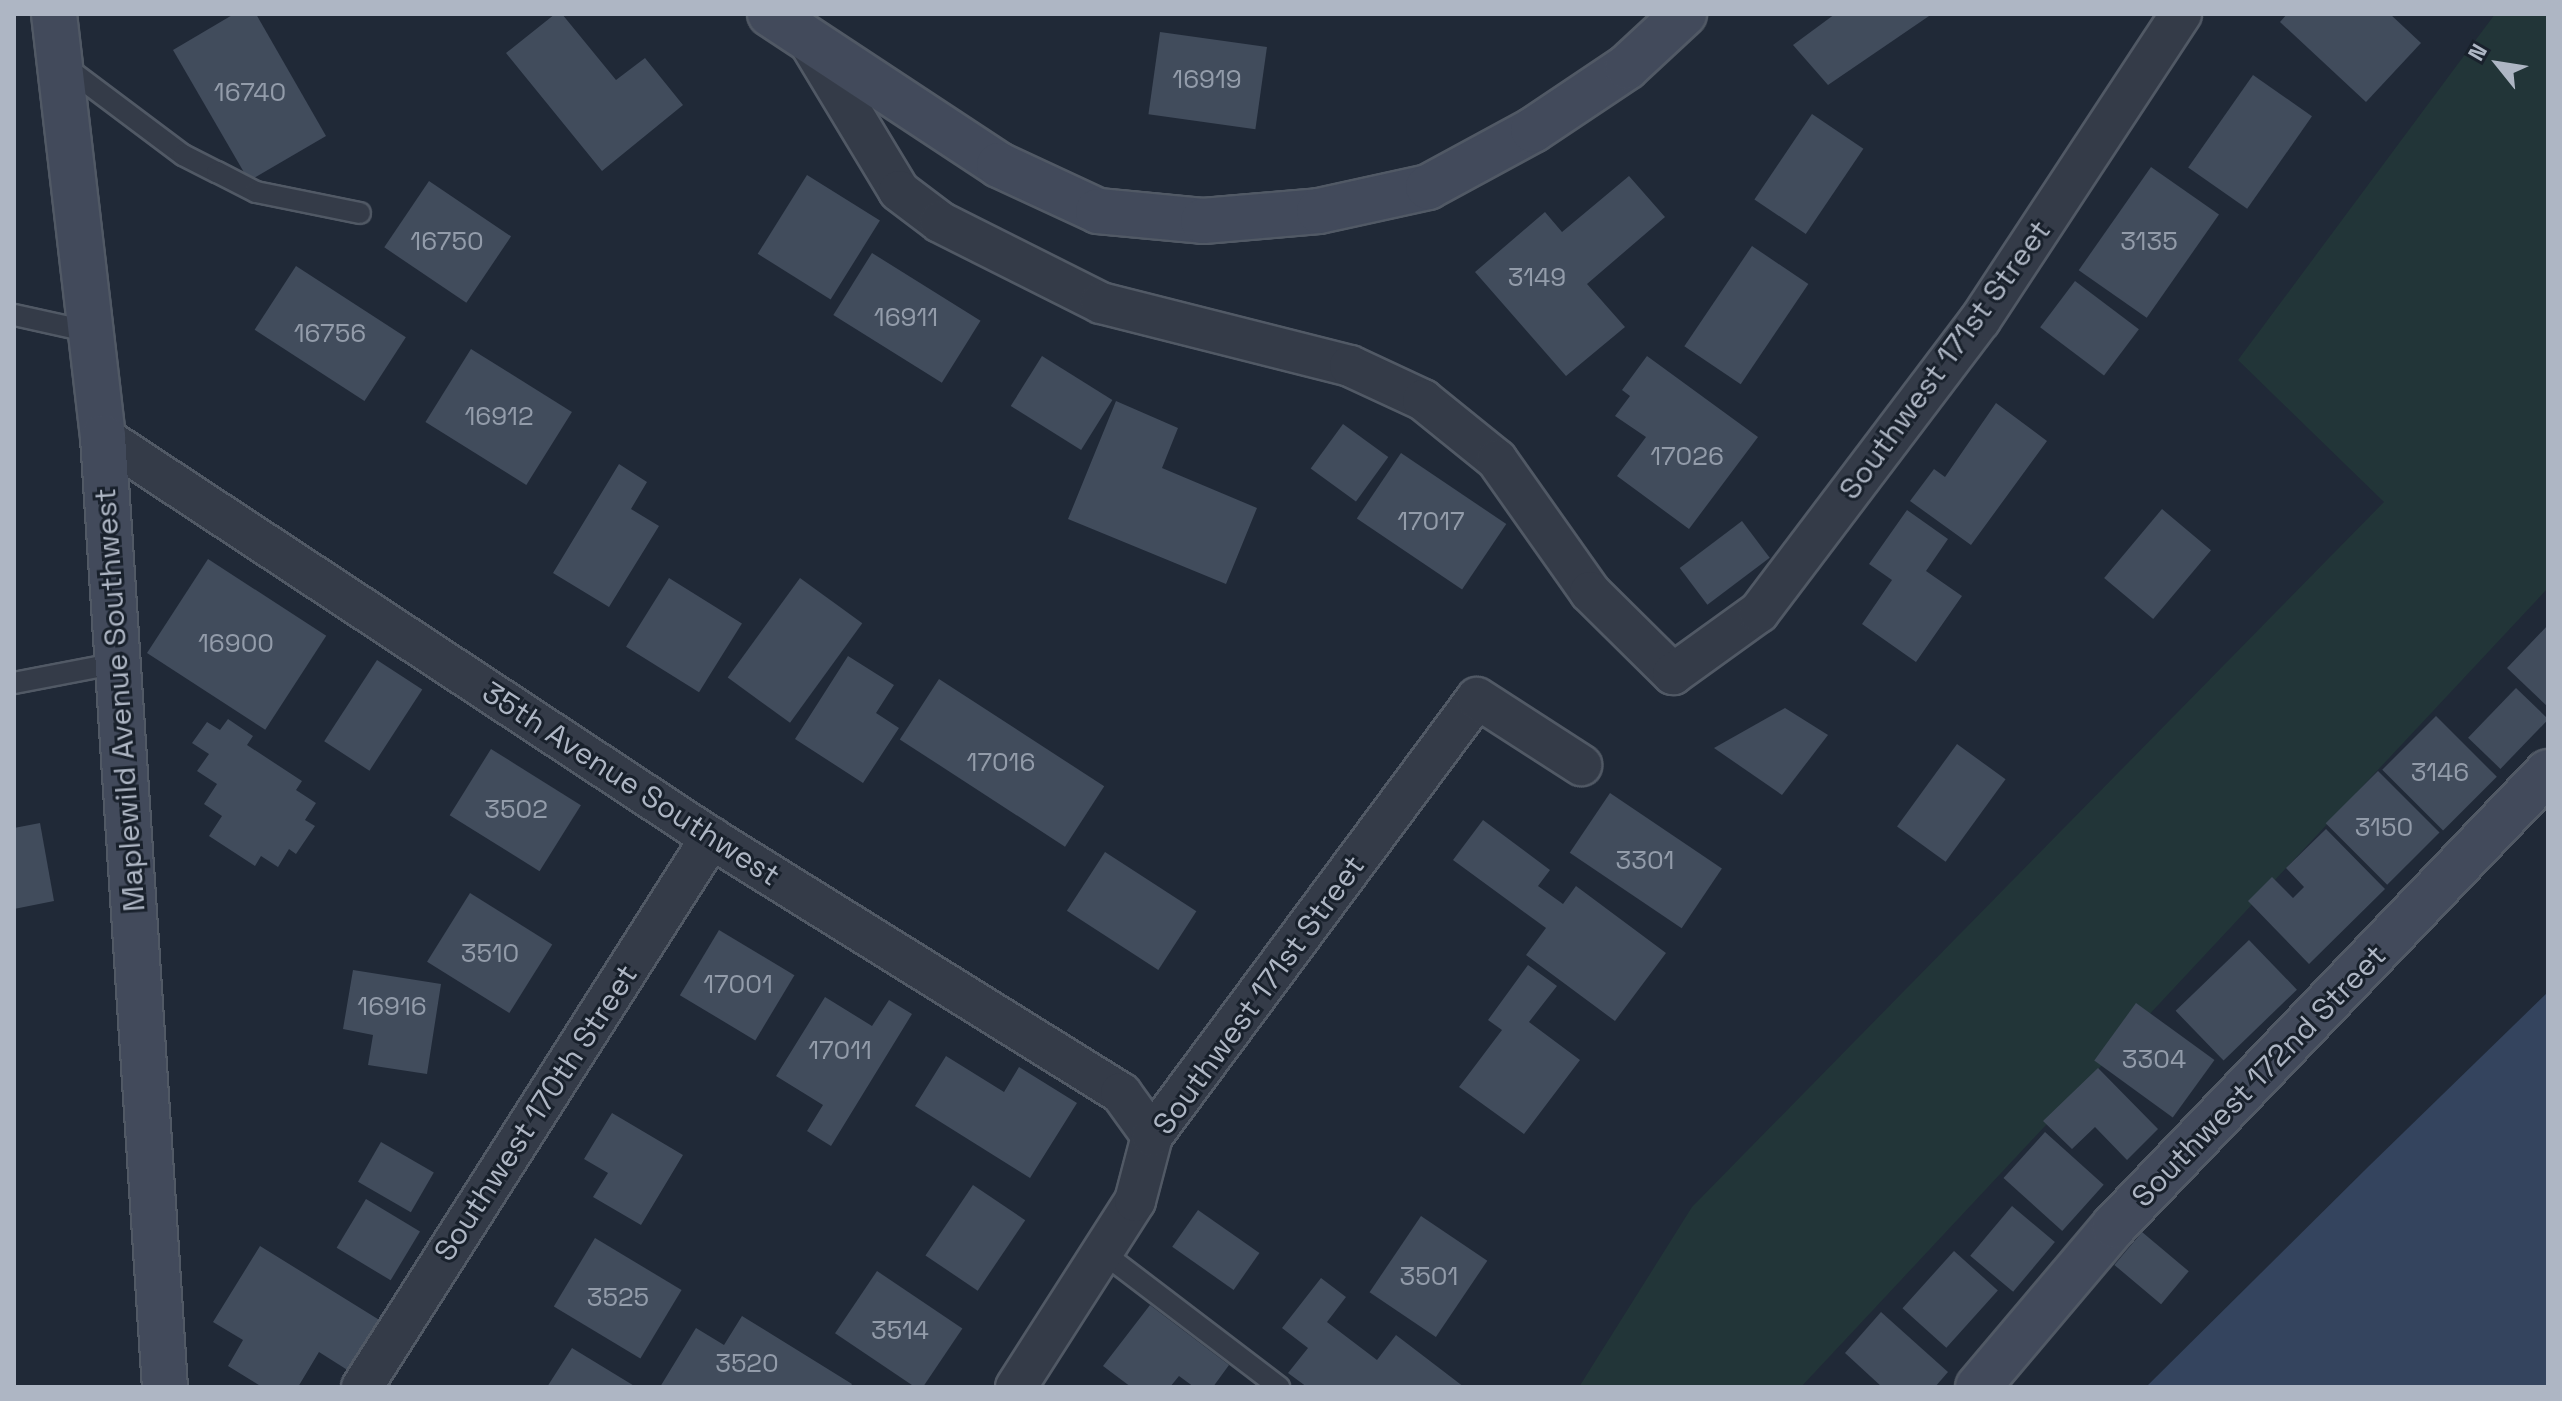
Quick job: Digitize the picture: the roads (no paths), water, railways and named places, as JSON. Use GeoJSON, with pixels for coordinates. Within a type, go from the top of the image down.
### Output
{"type":"FeatureCollection","features":[{"type":"Feature","properties":{"kind":"street","name":"Maplewild Avenue Southwest"},"geometry":{"type":"LineString","coordinates":[[54,14],[103,437],[165,1387]]}},
{"type":"Feature","properties":{"kind":"street"},"geometry":{"type":"LineString","coordinates":[[770,14],[999,165],[1098,211],[1203,221],[1319,211],[1428,187],[1533,130],[1615,75],[1684,14]]}},
{"type":"Feature","properties":{"kind":"street","name":"Southwest 171st Street"},"geometry":{"type":"LineString","coordinates":[[808,40],[899,191],[940,222],[1101,303],[1350,366],[1423,400],[1497,460],[1590,592],[1673,674],[1759,612],[1980,320],[2181,14]]}},
{"type":"Feature","properties":{"kind":"street","name":"35th Avenue Southwest"},"geometry":{"type":"LineString","coordinates":[[103,437],[711,838],[1121,1093],[1152,1136]]}},
{"type":"Feature","properties":{"kind":"street","name":"Southwest 171st Street"},"geometry":{"type":"LineString","coordinates":[[1016,1387],[1135,1201],[1152,1136],[1477,698],[1581,765]]}},
{"type":"Feature","properties":{"kind":"street","name":"Southwest 172nd Street"},"geometry":{"type":"LineString","coordinates":[[1978,1387],[2114,1226],[2548,772]]}},
{"type":"Feature","properties":{"kind":"street","name":"Southwest 170th Street"},"geometry":{"type":"LineString","coordinates":[[362,1387],[711,838]]}},
{"type":"Feature","properties":{"kind":"lane"},"geometry":{"type":"LineString","coordinates":[[60,63],[183,155],[256,192],[360,213]]}},
{"type":"Feature","properties":{"kind":"lane"},"geometry":{"type":"LineString","coordinates":[[14,315],[91,332]]}},
{"type":"Feature","properties":{"kind":"lane"},"geometry":{"type":"LineString","coordinates":[[14,683],[118,663]]}},
{"type":"Feature","properties":{"kind":"lane"},"geometry":{"type":"LineString","coordinates":[[1102,1252],[1279,1387]]}},
{"type":"Feature","properties":{"kind":"water"},"geometry":{"type":"Polygon","coordinates":[[[2548,992],[2548,1387],[2146,1387],[2368,1167],[2548,992]]]}}]}
